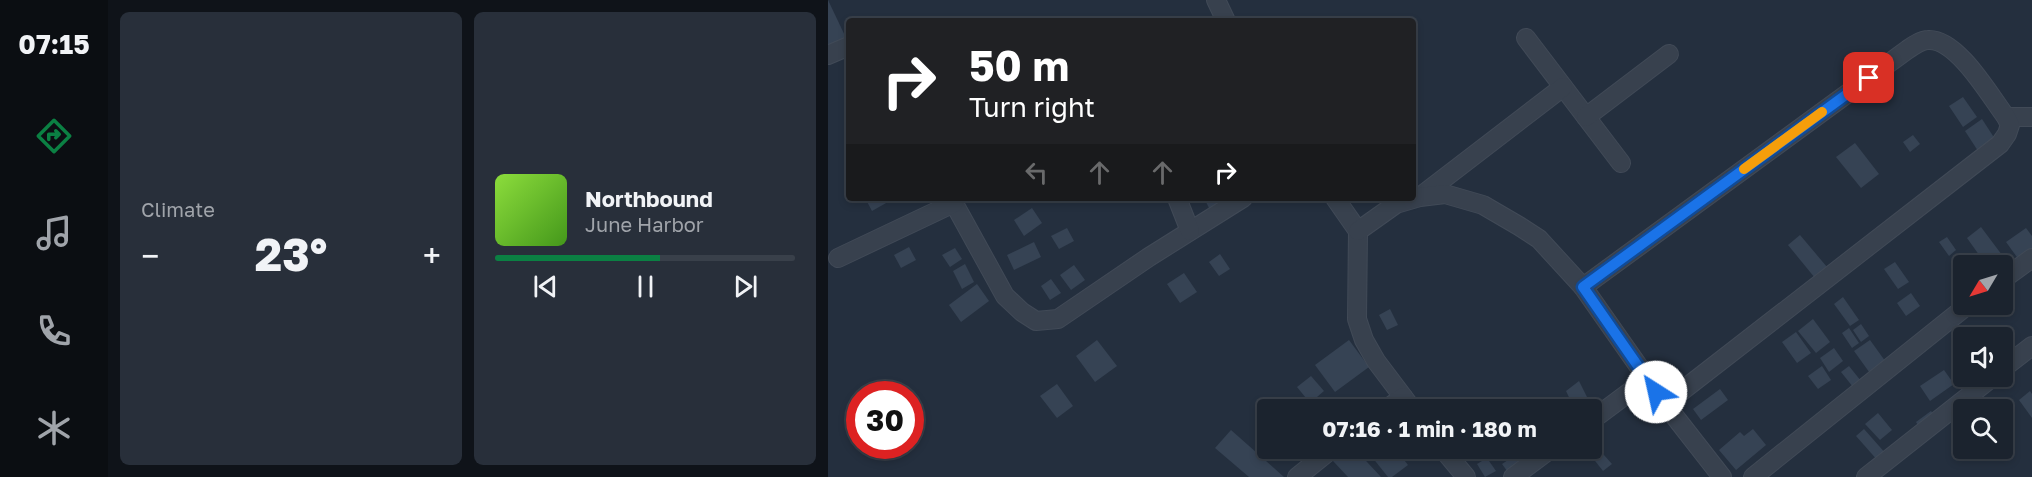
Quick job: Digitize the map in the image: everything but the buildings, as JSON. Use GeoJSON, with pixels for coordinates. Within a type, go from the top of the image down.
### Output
{"type":"FeatureCollection","features":[{"type":"Feature","properties":{"kind":"street"},"geometry":{"type":"LineString","coordinates":[[1526,38],[1621,163]]}},
{"type":"Feature","properties":{"kind":"street"},"geometry":{"type":"LineString","coordinates":[[1583,287],[1907,50],[1926,39],[1941,41],[1953,48],[2006,117],[2010,125],[2000,144],[1665,404]]}},
{"type":"Feature","properties":{"kind":"street"},"geometry":{"type":"LineString","coordinates":[[828,55],[846,47]]}},
{"type":"Feature","properties":{"kind":"street"},"geometry":{"type":"LineString","coordinates":[[1587,117],[1669,54]]}},
{"type":"Feature","properties":{"kind":"street"},"geometry":{"type":"LineString","coordinates":[[1420,197],[1563,87]]}},
{"type":"Feature","properties":{"kind":"street"},"geometry":{"type":"LineString","coordinates":[[2006,117],[2032,117]]}},
{"type":"Feature","properties":{"kind":"street"},"geometry":{"type":"LineString","coordinates":[[1416,198],[1445,194],[1483,205],[1539,239],[1583,287],[1665,404],[1722,477]]}},
{"type":"Feature","properties":{"kind":"street"},"geometry":{"type":"LineString","coordinates":[[838,258],[953,201],[1005,296],[1036,321],[1058,319],[1149,257],[1238,201]]}},
{"type":"Feature","properties":{"kind":"street"},"geometry":{"type":"LineString","coordinates":[[1178,201],[1190,231]]}},
{"type":"Feature","properties":{"kind":"street"},"geometry":{"type":"LineString","coordinates":[[1337,201],[1358,231],[1357,319],[1364,340],[1376,361],[1405,399]]}},
{"type":"Feature","properties":{"kind":"street"},"geometry":{"type":"LineString","coordinates":[[1358,231],[1396,204],[1406,201]]}},
{"type":"Feature","properties":{"kind":"street"},"geometry":{"type":"LineString","coordinates":[[2013,272],[2032,258]]}},
{"type":"Feature","properties":{"kind":"street"},"geometry":{"type":"LineString","coordinates":[[1753,477],[1955,315]]}},
{"type":"Feature","properties":{"kind":"street"},"geometry":{"type":"LineString","coordinates":[[2013,361],[2032,346]]}},
{"type":"Feature","properties":{"kind":"street"},"geometry":{"type":"LineString","coordinates":[[1602,413],[1647,379]]}},
{"type":"Feature","properties":{"kind":"street"},"geometry":{"type":"LineString","coordinates":[[1866,477],[1980,387]]}},
{"type":"Feature","properties":{"kind":"street"},"geometry":{"type":"LineString","coordinates":[[1297,477],[1319,459]]}},
{"type":"Feature","properties":{"kind":"street"},"geometry":{"type":"LineString","coordinates":[[1451,459],[1466,477]]}},
{"type":"Feature","properties":{"kind":"street"},"geometry":{"type":"LineString","coordinates":[[1514,477],[1538,459]]}},
{"type":"Feature","properties":{"kind":"slow traffic"},"geometry":{"type":"LineString","coordinates":[[1744,169],[1822,112]]}},
{"type":"Feature","properties":{"kind":"route"},"geometry":{"type":"LineString","coordinates":[[1656,392],[1583,287],[1869,78]]}}]}
